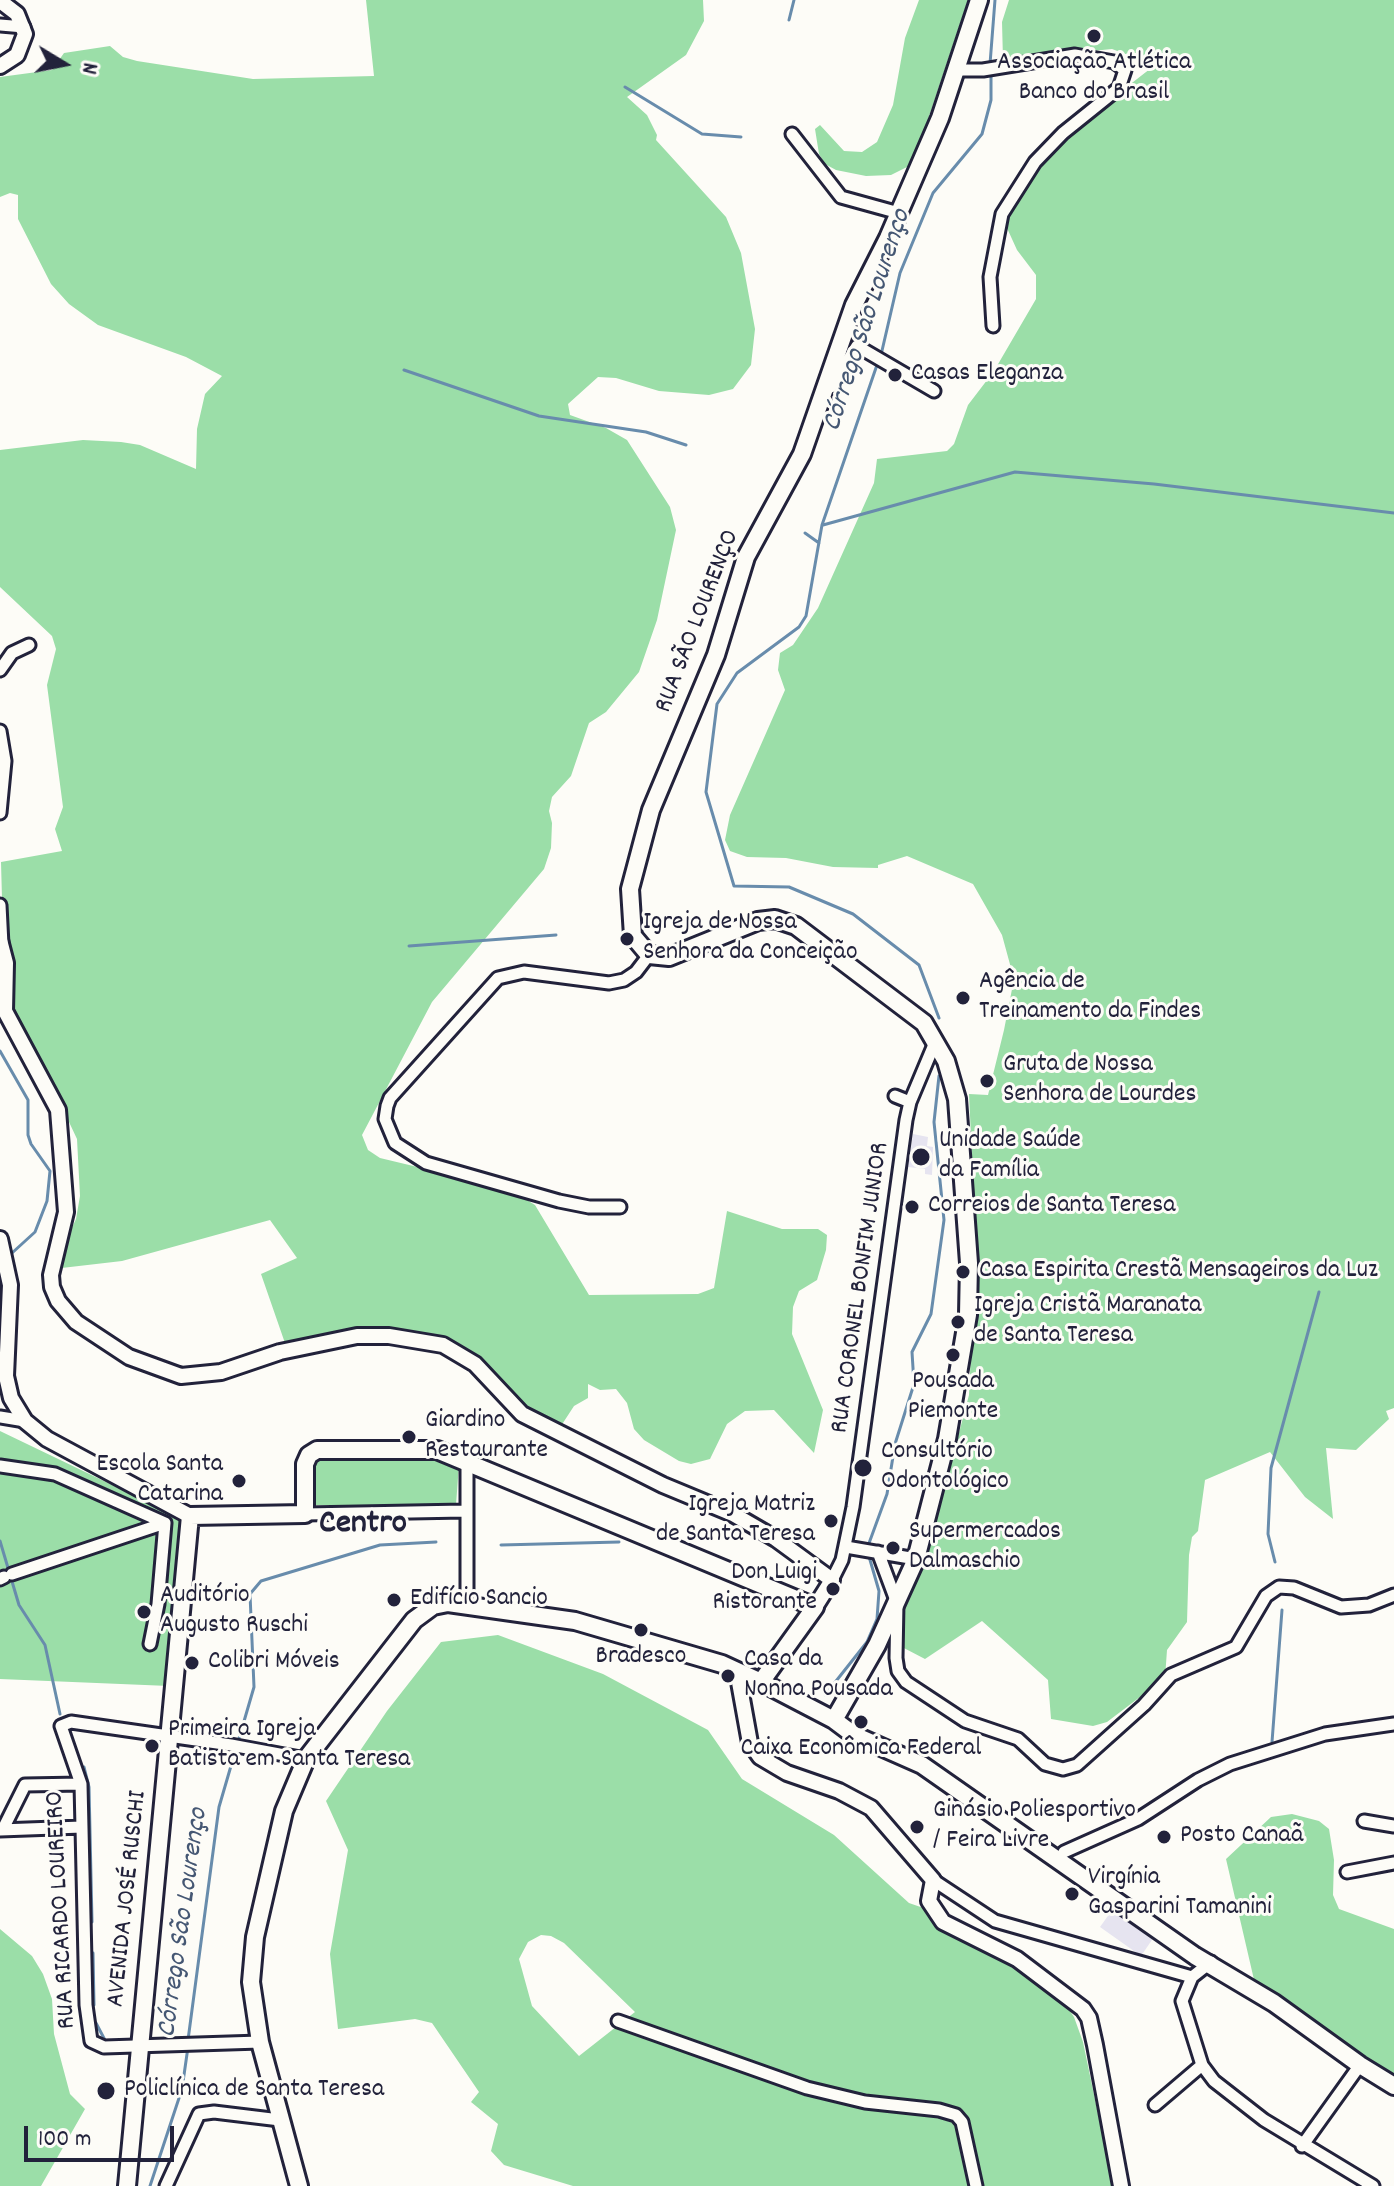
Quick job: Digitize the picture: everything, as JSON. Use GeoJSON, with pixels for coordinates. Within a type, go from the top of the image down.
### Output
{"type":"FeatureCollection","features":[{"type":"Feature","properties":{"kind":"main road","name":"RUA SÃO LOURENÇO"},"geometry":{"type":"LineString","coordinates":[[649,955],[633,936],[630,889],[651,810],[716,655],[746,557],[795,467],[816,418],[829,368],[854,305],[899,213],[957,70],[979,0]]}},
{"type":"Feature","properties":{"kind":"main road"},"geometry":{"type":"LineString","coordinates":[[649,955],[669,957],[758,921],[784,921],[916,1015],[936,1040],[946,1061],[962,1128],[969,1234],[968,1315],[947,1439],[916,1559],[897,1603],[834,1720]]}},
{"type":"Feature","properties":{"kind":"main road"},"geometry":{"type":"LineString","coordinates":[[190,1516],[305,1514],[305,1464],[309,1455],[317,1450],[424,1447],[467,1461],[815,1607],[761,1682]]}},
{"type":"Feature","properties":{"kind":"main road","name":"AVENIDA JOSÉ RUSCHI"},"geometry":{"type":"LineString","coordinates":[[127,2186],[190,1516]]}},
{"type":"Feature","properties":{"kind":"main road"},"geometry":{"type":"LineString","coordinates":[[299,2186],[260,2042],[251,1982],[255,1937],[284,1811],[306,1759],[414,1620],[433,1606],[467,1604],[575,1621],[737,1671],[761,1682],[834,1720],[854,1735],[922,1765],[1195,1956],[1211,1962],[1394,2086]]}},
{"type":"Feature","properties":{"kind":"main road"},"geometry":{"type":"LineString","coordinates":[[834,1720],[858,1725],[919,1751],[1200,1948],[1211,1962]]}},
{"type":"Feature","properties":{"kind":"street"},"geometry":{"type":"LineString","coordinates":[[0,1],[17,14],[24,27],[21,50],[12,61],[0,66]]}},
{"type":"Feature","properties":{"kind":"street"},"geometry":{"type":"LineString","coordinates":[[0,25],[24,27]]}},
{"type":"Feature","properties":{"kind":"street"},"geometry":{"type":"LineString","coordinates":[[957,70],[983,70],[1075,55],[1114,62],[1122,67],[1125,75],[1119,88],[1063,133],[1035,162],[1002,214],[990,277],[993,326]]}},
{"type":"Feature","properties":{"kind":"street"},"geometry":{"type":"LineString","coordinates":[[792,134],[841,197],[899,213]]}},
{"type":"Feature","properties":{"kind":"street"},"geometry":{"type":"LineString","coordinates":[[816,418],[854,348],[860,347],[934,391]]}},
{"type":"Feature","properties":{"kind":"street"},"geometry":{"type":"LineString","coordinates":[[0,670],[12,653],[29,645]]}},
{"type":"Feature","properties":{"kind":"street"},"geometry":{"type":"LineString","coordinates":[[0,731],[5,761],[0,813]]}},
{"type":"Feature","properties":{"kind":"street"},"geometry":{"type":"LineString","coordinates":[[0,905],[1,943],[6,963],[3,1017],[58,1110],[66,1212],[51,1275],[54,1295],[76,1322],[147,1366],[193,1377],[308,1345],[357,1336],[389,1336],[443,1345],[475,1364],[522,1414],[762,1530],[832,1580],[815,1607]]}},
{"type":"Feature","properties":{"kind":"street"},"geometry":{"type":"LineString","coordinates":[[620,1207],[589,1207],[559,1201],[426,1163],[395,1143],[385,1119],[390,1098],[498,978],[524,972],[609,983],[624,980],[636,972],[649,955]]}},
{"type":"Feature","properties":{"kind":"street","name":"RUA CORONEL BONFIM JUNIOR"},"geometry":{"type":"LineString","coordinates":[[832,1580],[846,1547],[910,1102],[936,1040]]}},
{"type":"Feature","properties":{"kind":"street"},"geometry":{"type":"LineString","coordinates":[[895,1096],[910,1102]]}},
{"type":"Feature","properties":{"kind":"street"},"geometry":{"type":"LineString","coordinates":[[0,1239],[10,1285],[6,1376],[11,1398],[25,1421],[47,1439],[190,1516]]}},
{"type":"Feature","properties":{"kind":"street"},"geometry":{"type":"LineString","coordinates":[[0,1417],[25,1421]]}},
{"type":"Feature","properties":{"kind":"street"},"geometry":{"type":"LineString","coordinates":[[467,1461],[464,1511],[467,1604]]}},
{"type":"Feature","properties":{"kind":"street"},"geometry":{"type":"LineString","coordinates":[[0,1466],[55,1474],[165,1523]]}},
{"type":"Feature","properties":{"kind":"street"},"geometry":{"type":"LineString","coordinates":[[305,1514],[464,1511]]}},
{"type":"Feature","properties":{"kind":"street"},"geometry":{"type":"LineString","coordinates":[[6,1577],[165,1523]]}},
{"type":"Feature","properties":{"kind":"street"},"geometry":{"type":"LineString","coordinates":[[150,1644],[158,1604],[165,1523]]}},
{"type":"Feature","properties":{"kind":"street"},"geometry":{"type":"LineString","coordinates":[[846,1547],[916,1559]]}},
{"type":"Feature","properties":{"kind":"street"},"geometry":{"type":"LineString","coordinates":[[870,1551],[897,1603],[898,1671],[913,1690],[965,1721],[1018,1739],[1045,1764],[1063,1769],[1077,1765],[1144,1705],[1171,1675],[1236,1647],[1266,1596],[1279,1587],[1294,1588],[1341,1607],[1369,1605],[1394,1595]]}},
{"type":"Feature","properties":{"kind":"street"},"geometry":{"type":"LineString","coordinates":[[737,1671],[750,1743],[760,1757],[871,1808],[933,1880],[975,1910],[1007,1926],[1192,1977]]}},
{"type":"Feature","properties":{"kind":"street","name":"RUA RICARDO LOUREIRO"},"geometry":{"type":"LineString","coordinates":[[139,2047],[104,2047],[91,2041],[86,2005],[81,1784],[60,1732],[62,1724],[67,1722],[170,1736]]}},
{"type":"Feature","properties":{"kind":"street"},"geometry":{"type":"LineString","coordinates":[[1064,1852],[1138,1819],[1186,1787],[1230,1764],[1325,1734],[1394,1724]]}},
{"type":"Feature","properties":{"kind":"street"},"geometry":{"type":"LineString","coordinates":[[170,1736],[306,1759]]}},
{"type":"Feature","properties":{"kind":"street"},"geometry":{"type":"LineString","coordinates":[[81,1784],[25,1785],[2,1830],[82,1827]]}},
{"type":"Feature","properties":{"kind":"street"},"geometry":{"type":"LineString","coordinates":[[1364,1821],[1394,1826]]}},
{"type":"Feature","properties":{"kind":"street"},"geometry":{"type":"LineString","coordinates":[[1347,1872],[1394,1863]]}},
{"type":"Feature","properties":{"kind":"street"},"geometry":{"type":"LineString","coordinates":[[933,1880],[929,1901],[943,1922],[1017,1959],[1069,1996],[1089,2018],[1121,2186]]}},
{"type":"Feature","properties":{"kind":"street"},"geometry":{"type":"LineString","coordinates":[[1211,1962],[1192,1977],[1183,1993],[1182,2012],[1202,2065],[1235,2100],[1302,2146],[1373,2186]]}},
{"type":"Feature","properties":{"kind":"street"},"geometry":{"type":"LineString","coordinates":[[618,2021],[807,2088],[865,2102],[939,2110],[956,2115],[962,2122],[976,2186]]}},
{"type":"Feature","properties":{"kind":"street"},"geometry":{"type":"LineString","coordinates":[[139,2047],[260,2042]]}},
{"type":"Feature","properties":{"kind":"street"},"geometry":{"type":"LineString","coordinates":[[1155,2105],[1202,2065]]}},
{"type":"Feature","properties":{"kind":"street"},"geometry":{"type":"LineString","coordinates":[[1302,2146],[1360,2065]]}},
{"type":"Feature","properties":{"kind":"street"},"geometry":{"type":"LineString","coordinates":[[166,2186],[199,2114],[214,2112],[280,2120]]}},
{"type":"Feature","properties":{"kind":"shaded area","name":"Unidade Saúde da Família"},"geometry":{"type":"Polygon","coordinates":[[[913,1134],[928,1137],[927,1146],[933,1147],[932,1175],[925,1174],[925,1169],[908,1167],[913,1134]]]}},
{"type":"Feature","properties":{"kind":"shaded area"},"geometry":{"type":"Polygon","coordinates":[[[1115,1906],[1156,1934],[1141,1956],[1100,1927],[1115,1906]]]}},
{"type":"Feature","properties":{"kind":"green space"},"geometry":{"type":"Polygon","coordinates":[[[366,0],[703,0],[704,21],[686,55],[627,97],[647,115],[657,135],[656,140],[726,217],[741,253],[755,329],[751,365],[733,389],[709,395],[659,391],[616,378],[598,377],[568,404],[570,415],[606,428],[627,440],[670,507],[676,530],[657,620],[639,672],[606,712],[589,723],[571,776],[552,797],[549,811],[551,848],[544,869],[432,1002],[362,1135],[368,1150],[380,1158],[509,1189],[535,1205],[589,1295],[698,1294],[714,1288],[727,1211],[782,1229],[818,1229],[827,1235],[817,1280],[799,1291],[793,1307],[792,1334],[823,1410],[814,1453],[774,1410],[745,1411],[727,1424],[710,1459],[691,1464],[679,1461],[644,1440],[634,1429],[627,1403],[616,1389],[600,1390],[588,1384],[588,1398],[574,1406],[559,1429],[530,1416],[484,1367],[420,1337],[286,1346],[261,1274],[297,1258],[270,1220],[122,1261],[53,1269],[76,1219],[80,1196],[77,1139],[46,1073],[5,1008],[1,862],[62,851],[55,829],[63,807],[47,685],[56,649],[52,636],[0,587],[0,450],[83,440],[121,442],[140,445],[196,469],[197,429],[205,394],[222,376],[186,357],[98,325],[69,304],[51,284],[18,219],[18,195],[10,193],[0,197],[0,77],[52,70],[64,53],[110,46],[123,57],[137,61],[253,79],[374,76],[366,0]]]}},
{"type":"Feature","properties":{"kind":"green space"},"geometry":{"type":"Polygon","coordinates":[[[919,0],[968,0],[913,164],[891,175],[866,176],[836,170],[825,164],[819,154],[815,129],[820,125],[844,151],[862,152],[877,142],[893,105],[905,38],[919,0]]]}},
{"type":"Feature","properties":{"kind":"green space"},"geometry":{"type":"Polygon","coordinates":[[[1009,0],[1394,0],[1394,1408],[1386,1411],[1389,1419],[1356,1450],[1326,1448],[1333,1519],[1305,1497],[1270,1452],[1205,1480],[1198,1531],[1192,1537],[1189,1555],[1187,1622],[1167,1650],[1165,1678],[1107,1722],[1093,1726],[1051,1719],[1048,1680],[982,1621],[925,1659],[900,1646],[907,1597],[937,1516],[969,1395],[976,1244],[969,1094],[988,1095],[1004,1030],[1014,979],[1002,935],[973,884],[907,856],[878,865],[878,868],[833,867],[786,858],[747,857],[730,851],[725,840],[730,815],[785,690],[778,670],[780,653],[793,645],[818,608],[874,483],[877,459],[947,451],[954,444],[968,405],[994,371],[1036,299],[1036,275],[1017,250],[1007,228],[1012,203],[1037,149],[1058,127],[1119,93],[1155,65],[1112,49],[1003,60],[1002,22],[1009,0]]]}},
{"type":"Feature","properties":{"kind":"green space"},"geometry":{"type":"Polygon","coordinates":[[[0,1431],[185,1520],[169,1686],[0,1679],[0,1431]]]}},
{"type":"Feature","properties":{"kind":"green space"},"geometry":{"type":"Polygon","coordinates":[[[431,1453],[459,1464],[456,1505],[312,1505],[314,1457],[431,1453]]]}},
{"type":"Feature","properties":{"kind":"green space"},"geometry":{"type":"Polygon","coordinates":[[[498,1635],[603,1674],[708,1730],[742,1779],[834,1835],[909,1903],[935,1912],[997,1951],[1062,1999],[1074,2017],[1083,2042],[1113,2186],[573,2186],[504,2165],[491,2151],[498,2124],[471,2102],[479,2092],[432,2023],[415,2019],[338,2029],[330,1954],[348,1850],[326,1801],[387,1711],[441,1642],[498,1635]],[[541,1935],[528,1942],[519,1959],[532,2006],[579,2056],[635,2012],[564,1943],[541,1935]]]}},
{"type":"Feature","properties":{"kind":"green space"},"geometry":{"type":"Polygon","coordinates":[[[1292,1814],[1319,1821],[1329,1829],[1334,1860],[1333,1895],[1339,1909],[1394,1929],[1394,2081],[1255,1984],[1226,1859],[1271,1817],[1292,1814]]]}},
{"type":"Feature","properties":{"kind":"green space"},"geometry":{"type":"Polygon","coordinates":[[[0,1929],[32,1956],[43,1974],[52,1999],[54,2034],[70,2094],[85,2109],[41,2186],[0,2186],[0,1929]]]}},
{"type":"Feature","properties":{"kind":"waterway"},"geometry":{"type":"LineString","coordinates":[[789,20],[794,0]]}},
{"type":"Feature","properties":{"kind":"waterway","name":"Córrego São Lourenço"},"geometry":{"type":"LineString","coordinates":[[990,64],[995,0]]}},
{"type":"Feature","properties":{"kind":"waterway","name":"Córrego São Lourenço"},"geometry":{"type":"LineString","coordinates":[[881,355],[900,273],[933,193],[982,134],[991,100],[991,71]]}},
{"type":"Feature","properties":{"kind":"waterway"},"geometry":{"type":"LineString","coordinates":[[625,87],[702,134],[741,137]]}},
{"type":"Feature","properties":{"kind":"waterway","name":"Córrego São Lourenço"},"geometry":{"type":"LineString","coordinates":[[878,362],[822,525],[806,616],[799,627],[737,673],[717,704],[706,792],[734,886],[789,887],[853,914],[919,965],[939,1018]]}},
{"type":"Feature","properties":{"kind":"waterway"},"geometry":{"type":"LineString","coordinates":[[404,370],[539,416],[646,432],[686,445]]}},
{"type":"Feature","properties":{"kind":"waterway"},"geometry":{"type":"LineString","coordinates":[[823,525],[1015,472],[1154,484],[1394,513]]}},
{"type":"Feature","properties":{"kind":"waterway"},"geometry":{"type":"LineString","coordinates":[[805,533],[819,543]]}},
{"type":"Feature","properties":{"kind":"waterway"},"geometry":{"type":"LineString","coordinates":[[409,946],[556,935]]}},
{"type":"Feature","properties":{"kind":"waterway"},"geometry":{"type":"LineString","coordinates":[[0,1051],[28,1100],[31,1144],[50,1171],[47,1201],[35,1232],[12,1253]]}},
{"type":"Feature","properties":{"kind":"waterway","name":"Córrego São Lourenço"},"geometry":{"type":"LineString","coordinates":[[868,1546],[887,1494],[895,1444],[914,1384],[912,1352],[931,1314],[944,1220],[934,1122],[939,1076]]}},
{"type":"Feature","properties":{"kind":"waterway"},"geometry":{"type":"LineString","coordinates":[[1275,1562],[1268,1534],[1271,1468],[1319,1292]]}},
{"type":"Feature","properties":{"kind":"waterway"},"geometry":{"type":"LineString","coordinates":[[0,1541],[19,1605],[45,1645],[60,1714]]}},
{"type":"Feature","properties":{"kind":"waterway","name":"Córrego São Lourenço"},"geometry":{"type":"LineString","coordinates":[[188,2040],[219,1807],[254,1687],[250,1594],[261,1581],[380,1545],[436,1542]]}},
{"type":"Feature","properties":{"kind":"waterway","name":"Córrego São Lourenço"},"geometry":{"type":"LineString","coordinates":[[501,1545],[619,1542]]}},
{"type":"Feature","properties":{"kind":"waterway","name":"Córrego São Lourenço"},"geometry":{"type":"LineString","coordinates":[[825,1695],[867,1642],[877,1619],[879,1591],[868,1553]]}},
{"type":"Feature","properties":{"kind":"waterway"},"geometry":{"type":"LineString","coordinates":[[1272,1742],[1282,1610]]}},
{"type":"Feature","properties":{"kind":"waterway"},"geometry":{"type":"LineString","coordinates":[[84,1767],[89,1787],[92,1922]]}},
{"type":"Feature","properties":{"kind":"waterway"},"geometry":{"type":"LineString","coordinates":[[93,1953],[94,2005]]}},
{"type":"Feature","properties":{"kind":"waterway"},"geometry":{"type":"LineString","coordinates":[[96,2023],[107,2044]]}},
{"type":"Feature","properties":{"kind":"waterway","name":"Córrego São Lourenço"},"geometry":{"type":"LineString","coordinates":[[150,2186],[182,2089],[188,2047]]}},
{"type":"Feature","properties":{"kind":"place","name":"Associação Atlética Banco do Brasil"},"geometry":{"type":"Point","coordinates":[1094,36]}},
{"type":"Feature","properties":{"kind":"place","name":"Casas Eleganza"},"geometry":{"type":"Point","coordinates":[895,375]}},
{"type":"Feature","properties":{"kind":"place","name":"Igreja de Nossa Senhora da Conceição"},"geometry":{"type":"Point","coordinates":[627,939]}},
{"type":"Feature","properties":{"kind":"place","name":"Agência de Treinamento da Findes"},"geometry":{"type":"Point","coordinates":[963,998]}},
{"type":"Feature","properties":{"kind":"place","name":"Gruta de Nossa Senhora de Lourdes"},"geometry":{"type":"Point","coordinates":[987,1081]}},
{"type":"Feature","properties":{"kind":"place","name":"Unidade Saúde da Família"},"geometry":{"type":"Point","coordinates":[921,1157]}},
{"type":"Feature","properties":{"kind":"place","name":"Correios de Santa Teresa"},"geometry":{"type":"Point","coordinates":[912,1207]}},
{"type":"Feature","properties":{"kind":"place","name":"Casa Espirita Crestã Mensageiros da Luz"},"geometry":{"type":"Point","coordinates":[963,1272]}},
{"type":"Feature","properties":{"kind":"place","name":"Igreja Cristã Maranata de Santa Teresa"},"geometry":{"type":"Point","coordinates":[958,1322]}},
{"type":"Feature","properties":{"kind":"place","name":"Pousada Piemonte"},"geometry":{"type":"Point","coordinates":[953,1355]}},
{"type":"Feature","properties":{"kind":"place","name":"Giardino Restaurante"},"geometry":{"type":"Point","coordinates":[409,1437]}},
{"type":"Feature","properties":{"kind":"place","name":"Consultório Odontológico"},"geometry":{"type":"Point","coordinates":[863,1468]}},
{"type":"Feature","properties":{"kind":"place","name":"Escola Santa Catarina"},"geometry":{"type":"Point","coordinates":[239,1481]}},
{"type":"Feature","properties":{"kind":"place","name":"Igreja Matriz de Santa Teresa"},"geometry":{"type":"Point","coordinates":[831,1521]}},
{"type":"Feature","properties":{"kind":"place","name":"Supermercados Dalmaschio"},"geometry":{"type":"Point","coordinates":[893,1548]}},
{"type":"Feature","properties":{"kind":"place","name":"Don Luigi Ristorante"},"geometry":{"type":"Point","coordinates":[833,1589]}},
{"type":"Feature","properties":{"kind":"place","name":"Edifício Sancio"},"geometry":{"type":"Point","coordinates":[394,1600]}},
{"type":"Feature","properties":{"kind":"place","name":"Auditório Augusto Ruschi"},"geometry":{"type":"Point","coordinates":[144,1612]}},
{"type":"Feature","properties":{"kind":"place","name":"Bradesco"},"geometry":{"type":"Point","coordinates":[641,1630]}},
{"type":"Feature","properties":{"kind":"place","name":"Colibri Móveis"},"geometry":{"type":"Point","coordinates":[192,1663]}},
{"type":"Feature","properties":{"kind":"place","name":"Casa da Nonna Pousada"},"geometry":{"type":"Point","coordinates":[728,1676]}},
{"type":"Feature","properties":{"kind":"place","name":"Caixa Econômica Federal"},"geometry":{"type":"Point","coordinates":[861,1722]}},
{"type":"Feature","properties":{"kind":"place","name":"Primeira Igreja Batista em Santa Teresa"},"geometry":{"type":"Point","coordinates":[152,1746]}},
{"type":"Feature","properties":{"kind":"place","name":"Ginásio Poliesportivo / Feira Livre"},"geometry":{"type":"Point","coordinates":[917,1827]}},
{"type":"Feature","properties":{"kind":"place","name":"Posto Canaã"},"geometry":{"type":"Point","coordinates":[1164,1837]}},
{"type":"Feature","properties":{"kind":"place","name":"Virgínia Gasparini Tamanini"},"geometry":{"type":"Point","coordinates":[1072,1894]}},
{"type":"Feature","properties":{"kind":"place","name":"Policlínica de Santa Teresa"},"geometry":{"type":"Point","coordinates":[106,2091]}},
{"type":"Feature","properties":{"kind":"district","name":"Centro"},"geometry":{"type":"Point","coordinates":[363,1526]}}]}
